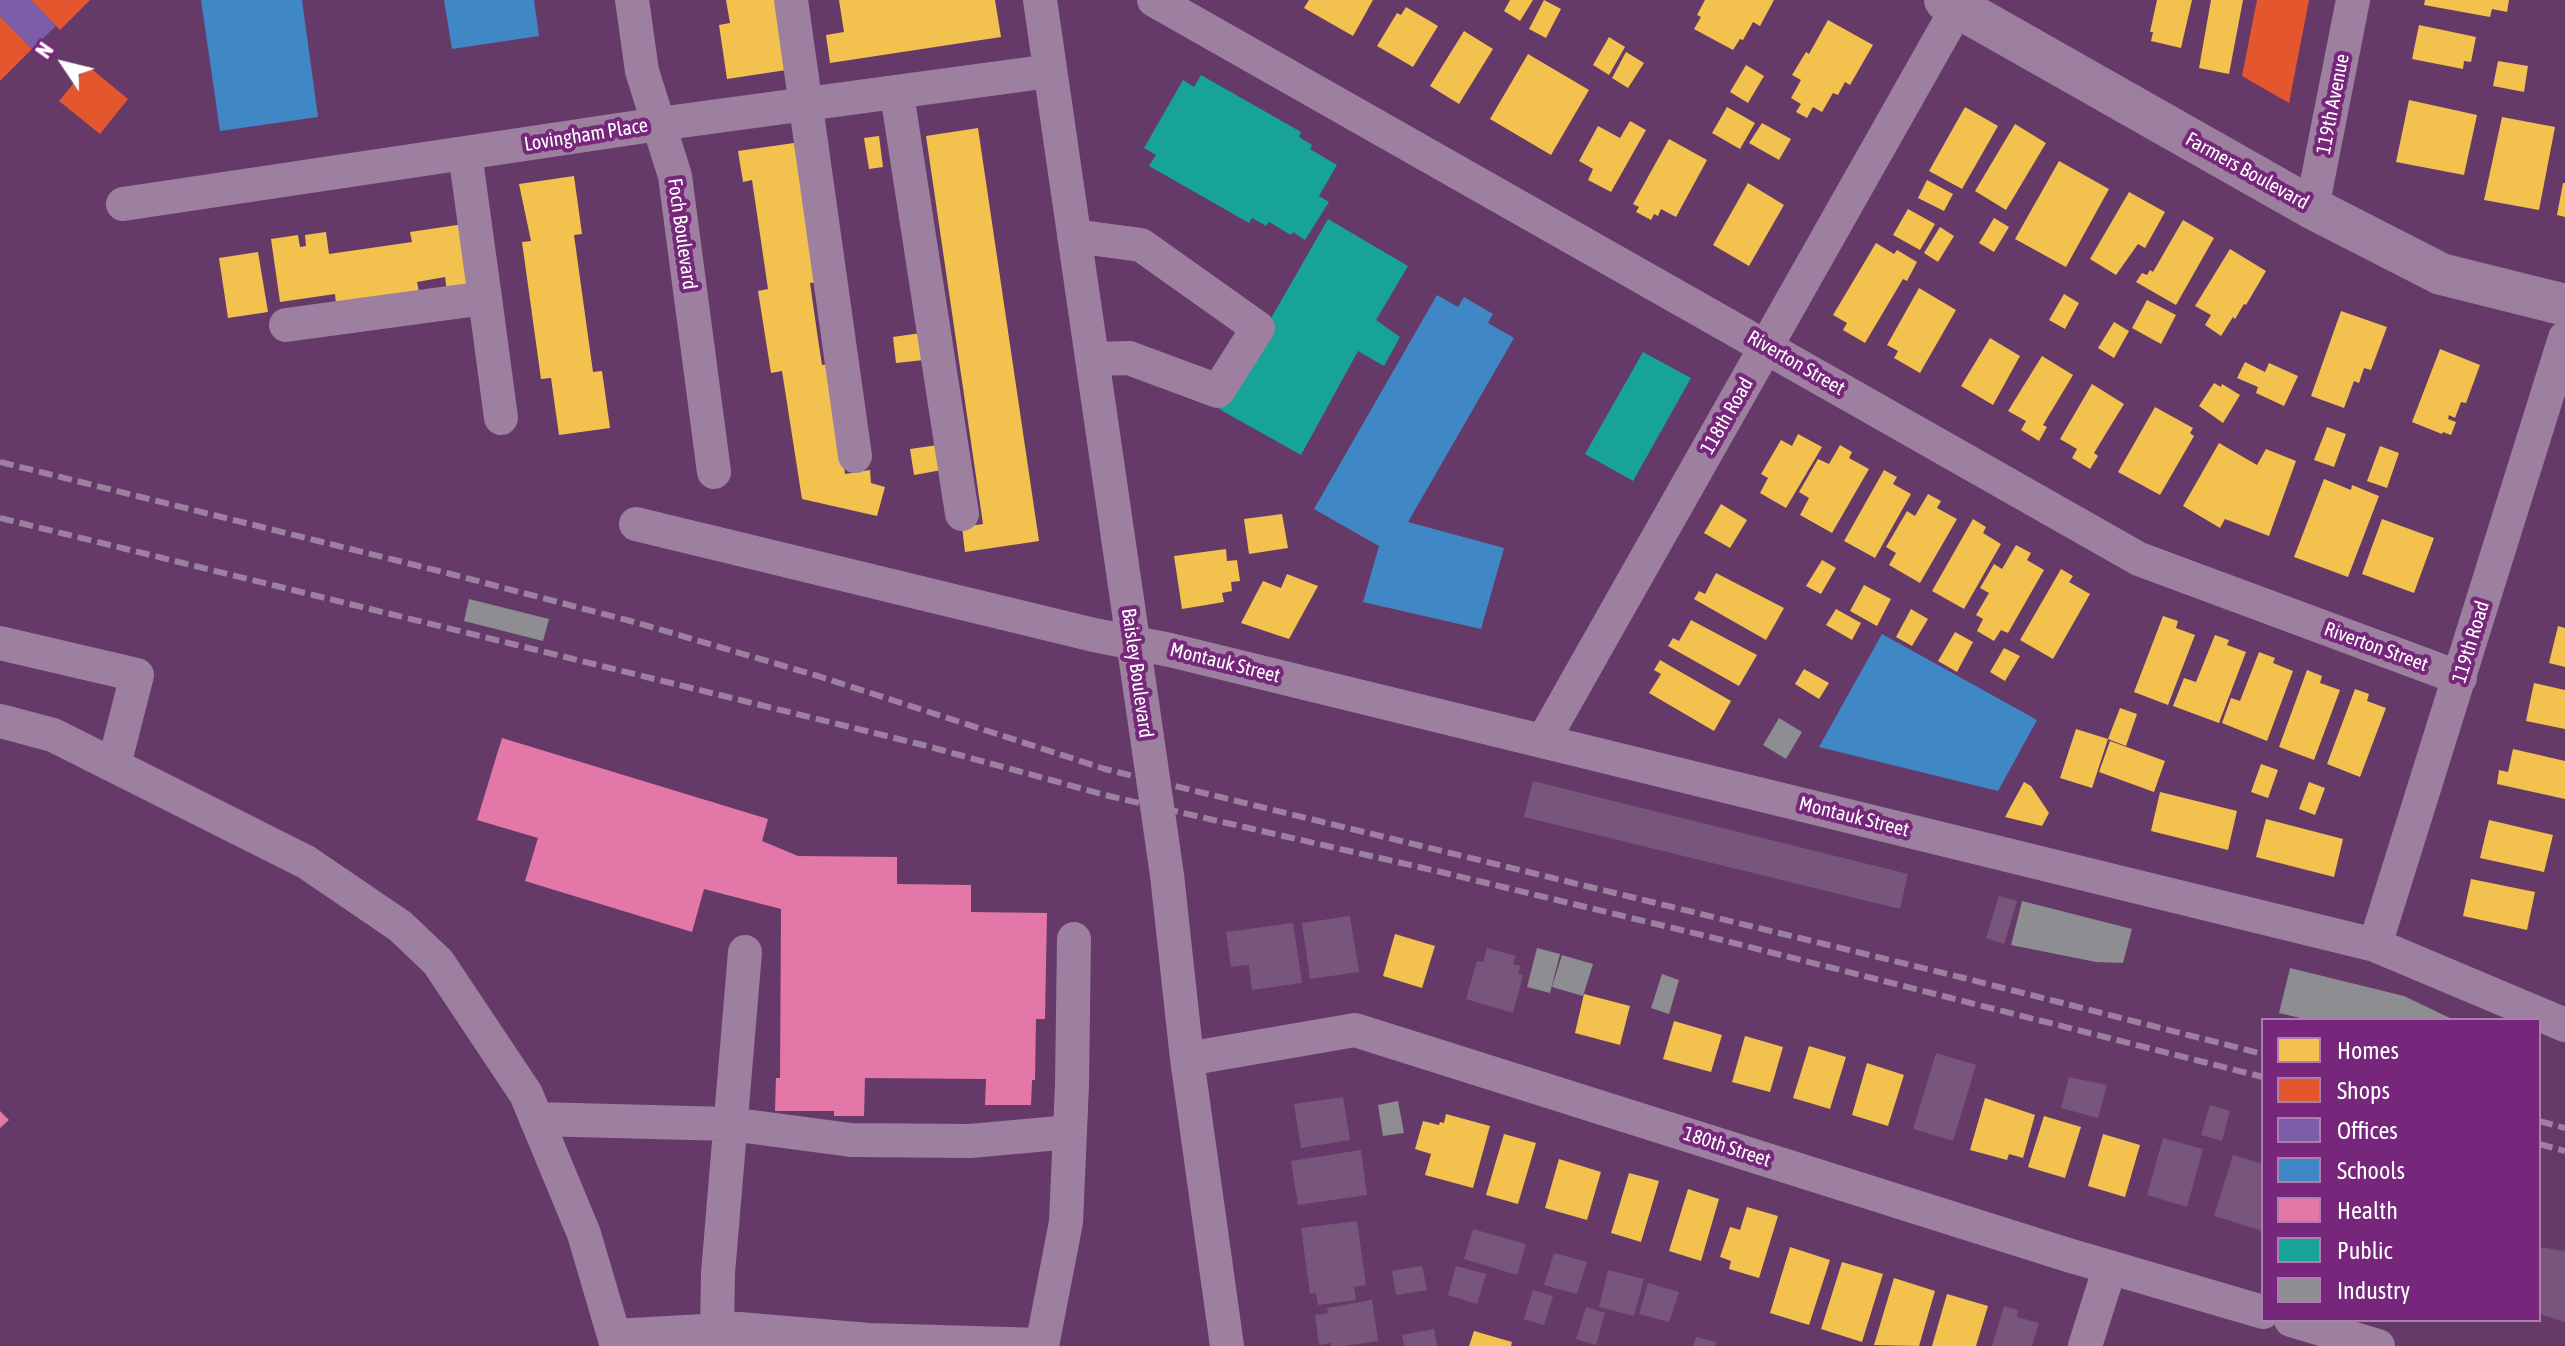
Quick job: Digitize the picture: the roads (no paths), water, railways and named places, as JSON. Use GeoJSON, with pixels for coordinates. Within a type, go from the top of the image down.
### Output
{"type":"FeatureCollection","features":[{"type":"Feature","properties":{"kind":"main road","name":"Farmers Boulevard"},"geometry":{"type":"LineString","coordinates":[[1952,4],[2312,208],[2441,274],[2565,305]]}},
{"type":"Feature","properties":{"kind":"street","name":"Foch Boulevard"},"geometry":{"type":"LineString","coordinates":[[632,0],[642,71],[675,176],[714,472]]}},
{"type":"Feature","properties":{"kind":"street"},"geometry":{"type":"LineString","coordinates":[[791,0],[855,456]]}},
{"type":"Feature","properties":{"kind":"street","name":"Baisley Boulevard"},"geometry":{"type":"LineString","coordinates":[[1040,0],[1167,875],[1187,1059],[1227,1346]]}},
{"type":"Feature","properties":{"kind":"street","name":"Riverton Street"},"geometry":{"type":"LineString","coordinates":[[1154,0],[2139,559],[2460,678]]}},
{"type":"Feature","properties":{"kind":"street","name":"119th Avenue"},"geometry":{"type":"LineString","coordinates":[[2312,208],[2353,0]]}},
{"type":"Feature","properties":{"kind":"street","name":"118th Road"},"geometry":{"type":"LineString","coordinates":[[1543,741],[1766,346],[1952,4]]}},
{"type":"Feature","properties":{"kind":"street","name":"Lovingham Place"},"geometry":{"type":"LineString","coordinates":[[123,204],[659,124],[1050,71]]}},
{"type":"Feature","properties":{"kind":"street"},"geometry":{"type":"LineString","coordinates":[[897,94],[962,514]]}},
{"type":"Feature","properties":{"kind":"street"},"geometry":{"type":"LineString","coordinates":[[465,153],[501,418]]}},
{"type":"Feature","properties":{"kind":"street"},"geometry":{"type":"LineString","coordinates":[[1074,236],[1141,245],[1258,328],[1218,391],[1129,358],[1092,359]]}},
{"type":"Feature","properties":{"kind":"street"},"geometry":{"type":"LineString","coordinates":[[286,325],[485,298]]}},
{"type":"Feature","properties":{"kind":"street","name":"119th Road"},"geometry":{"type":"LineString","coordinates":[[2375,945],[2565,338]]}},
{"type":"Feature","properties":{"kind":"street","name":"Montauk Street"},"geometry":{"type":"LineString","coordinates":[[636,524],[1094,635],[1133,641],[2375,945],[2565,1025]]}},
{"type":"Feature","properties":{"kind":"street"},"geometry":{"type":"LineString","coordinates":[[0,643],[137,675],[114,765]]}},
{"type":"Feature","properties":{"kind":"street"},"geometry":{"type":"LineString","coordinates":[[0,721],[53,735],[306,862],[400,926],[438,962],[526,1094],[584,1234],[615,1341],[739,1329],[869,1340],[1042,1346],[1066,1222],[1074,939]]}},
{"type":"Feature","properties":{"kind":"street"},"geometry":{"type":"LineString","coordinates":[[717,1330],[718,1273],[745,952]]}},
{"type":"Feature","properties":{"kind":"street","name":"180th Street"},"geometry":{"type":"LineString","coordinates":[[1187,1059],[1355,1030],[2261,1311]]}},
{"type":"Feature","properties":{"kind":"street"},"geometry":{"type":"LineString","coordinates":[[536,1119],[730,1124],[851,1140],[970,1141],[1070,1132]]}},
{"type":"Feature","properties":{"kind":"street"},"geometry":{"type":"LineString","coordinates":[[2085,1346],[2110,1267]]}},
{"type":"Feature","properties":{"kind":"street"},"geometry":{"type":"LineString","coordinates":[[2298,1322],[2378,1346]]}},
{"type":"Feature","properties":{"kind":"railway"},"geometry":{"type":"LineString","coordinates":[[0,462],[638,623],[818,676],[1105,769],[2261,1053]]}},
{"type":"Feature","properties":{"kind":"railway"},"geometry":{"type":"LineString","coordinates":[[0,518],[923,745],[1109,796],[1710,937],[2261,1076]]}},
{"type":"Feature","properties":{"kind":"railway"},"geometry":{"type":"LineString","coordinates":[[2541,1122],[2565,1128]]}},
{"type":"Feature","properties":{"kind":"railway"},"geometry":{"type":"LineString","coordinates":[[2541,1145],[2565,1151]]}}]}
